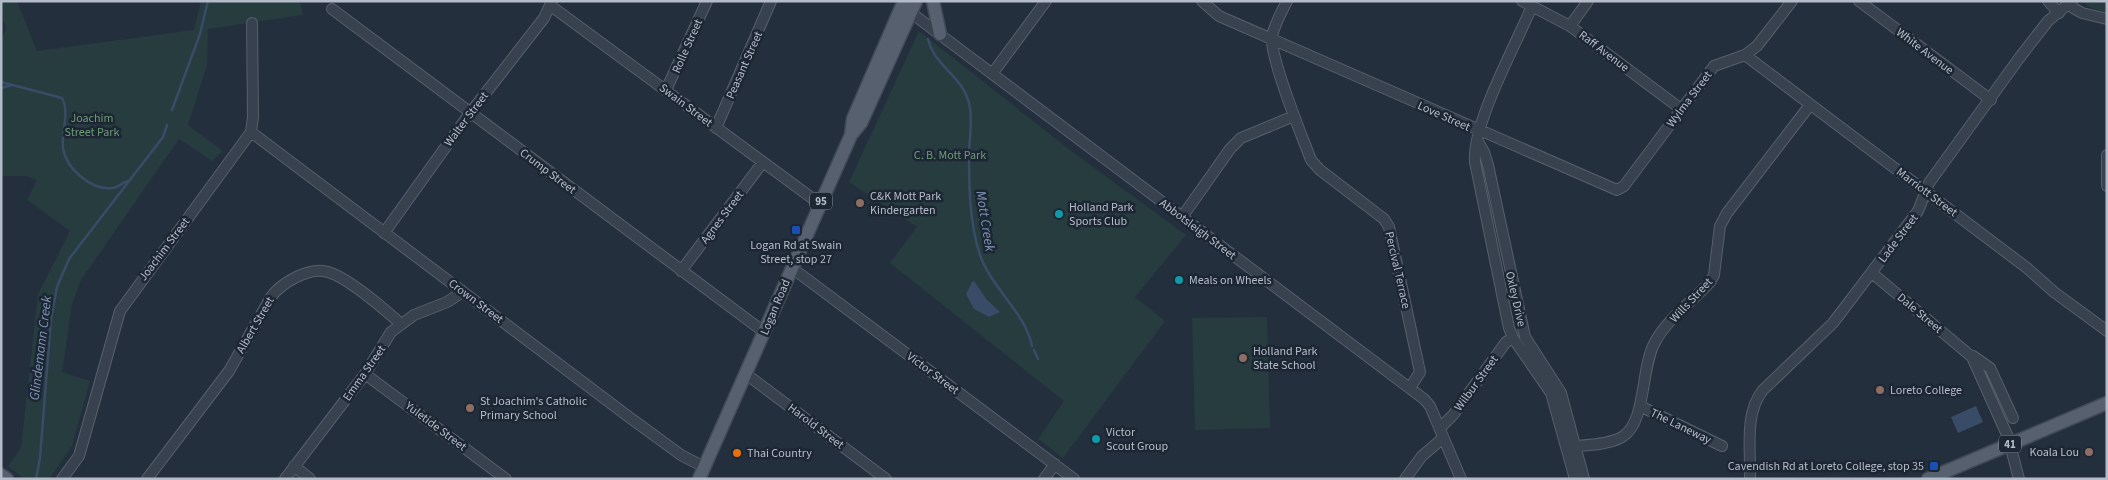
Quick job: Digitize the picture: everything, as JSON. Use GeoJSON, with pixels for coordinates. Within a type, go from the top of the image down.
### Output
{"type":"FeatureCollection","features":[{"type":"Feature","properties":{"kind":"main road"},"geometry":{"type":"LineString","coordinates":[[933,1],[940,34]]}},
{"type":"Feature","properties":{"kind":"main road","name":"Logan Road"},"geometry":{"type":"LineString","coordinates":[[701,473],[851,135],[861,123],[908,5]]}},
{"type":"Feature","properties":{"kind":"main road","name":"41"},"geometry":{"type":"LineString","coordinates":[[1928,479],[2107,403]]}},
{"type":"Feature","properties":{"kind":"main road"},"geometry":{"type":"LineString","coordinates":[[1,475],[7,479]]}},
{"type":"Feature","properties":{"kind":"street","name":"Rolle Street"},"geometry":{"type":"LineString","coordinates":[[666,90],[707,1]]}},
{"type":"Feature","properties":{"kind":"street","name":"Peasant Street"},"geometry":{"type":"LineString","coordinates":[[716,128],[771,1]]}},
{"type":"Feature","properties":{"kind":"street"},"geometry":{"type":"LineString","coordinates":[[992,74],[1046,1]]}},
{"type":"Feature","properties":{"kind":"street","name":"Love Street"},"geometry":{"type":"LineString","coordinates":[[1202,1],[1219,16],[1478,136],[1617,190]]}},
{"type":"Feature","properties":{"kind":"street"},"geometry":{"type":"LineString","coordinates":[[1272,40],[1274,29],[1287,1]]}},
{"type":"Feature","properties":{"kind":"street"},"geometry":{"type":"LineString","coordinates":[[1570,26],[1588,1]]}},
{"type":"Feature","properties":{"kind":"street","name":"Wylma Street"},"geometry":{"type":"LineString","coordinates":[[1617,190],[1624,186],[1714,66],[1745,55],[1757,46],[1792,1]]}},
{"type":"Feature","properties":{"kind":"street","name":"White Avenue"},"geometry":{"type":"LineString","coordinates":[[1859,1],[1991,100]]}},
{"type":"Feature","properties":{"kind":"street"},"geometry":{"type":"LineString","coordinates":[[2048,1],[2058,13]]}},
{"type":"Feature","properties":{"kind":"street"},"geometry":{"type":"LineString","coordinates":[[2070,3],[2082,12],[2107,19]]}},
{"type":"Feature","properties":{"kind":"street","name":"Lade Street"},"geometry":{"type":"LineString","coordinates":[[1750,479],[1751,412],[1754,400],[1762,390],[1833,324],[1920,208],[1930,182],[1991,100],[2020,57],[2048,21],[2070,3]]}},
{"type":"Feature","properties":{"kind":"street","name":"Swain Street"},"geometry":{"type":"LineString","coordinates":[[551,4],[820,204]]}},
{"type":"Feature","properties":{"kind":"street","name":"Walter Street"},"geometry":{"type":"LineString","coordinates":[[384,233],[551,4]]}},
{"type":"Feature","properties":{"kind":"street","name":"Raff Avenue"},"geometry":{"type":"LineString","coordinates":[[1527,4],[1570,26],[1681,109]]}},
{"type":"Feature","properties":{"kind":"street","name":"Oxley Drive"},"geometry":{"type":"LineString","coordinates":[[1527,4],[1478,136],[1475,162],[1513,338],[1551,393],[1575,479]]}},
{"type":"Feature","properties":{"kind":"street","name":"Abbotsleigh Street"},"geometry":{"type":"LineString","coordinates":[[908,5],[940,34],[992,74],[1410,388],[1430,406],[1461,479]]}},
{"type":"Feature","properties":{"kind":"street","name":"Crump Street"},"geometry":{"type":"LineString","coordinates":[[332,9],[764,332]]}},
{"type":"Feature","properties":{"kind":"street"},"geometry":{"type":"LineString","coordinates":[[251,132],[253,117],[252,23]]}},
{"type":"Feature","properties":{"kind":"street","name":"Percival Terrace"},"geometry":{"type":"LineString","coordinates":[[1272,40],[1294,116],[1311,160],[1320,170],[1384,219],[1388,228],[1420,372],[1410,388]]}},
{"type":"Feature","properties":{"kind":"street","name":"Marriott Street"},"geometry":{"type":"LineString","coordinates":[[1745,55],[2107,332]]}},
{"type":"Feature","properties":{"kind":"street","name":"Wills Street"},"geometry":{"type":"LineString","coordinates":[[1577,446],[1620,438],[1629,431],[1638,417],[1643,377],[1655,342],[1664,329],[1714,275],[1717,239],[1723,220],[1810,105]]}},
{"type":"Feature","properties":{"kind":"street"},"geometry":{"type":"LineString","coordinates":[[1182,217],[1230,149],[1242,138],[1294,116]]}},
{"type":"Feature","properties":{"kind":"street","name":"Crown Street"},"geometry":{"type":"LineString","coordinates":[[251,132],[701,473]]}},
{"type":"Feature","properties":{"kind":"street","name":"Joachim Street"},"geometry":{"type":"LineString","coordinates":[[62,479],[79,456],[120,311],[251,132]]}},
{"type":"Feature","properties":{"kind":"street","name":"Oxley Drive"},"geometry":{"type":"LineString","coordinates":[[1478,136],[1488,165],[1525,337],[1562,393],[1584,479]]}},
{"type":"Feature","properties":{"kind":"street"},"geometry":{"type":"LineString","coordinates":[[2107,156],[2105,177],[2107,186]]}},
{"type":"Feature","properties":{"kind":"street","name":"Agnes Street"},"geometry":{"type":"LineString","coordinates":[[681,271],[763,162]]}},
{"type":"Feature","properties":{"kind":"street","name":"Victor Street"},"geometry":{"type":"LineString","coordinates":[[792,268],[1074,479]]}},
{"type":"Feature","properties":{"kind":"street","name":"Albert Street"},"geometry":{"type":"LineString","coordinates":[[147,479],[229,371],[278,286],[288,280],[314,272],[326,271],[340,277],[401,324]]}},
{"type":"Feature","properties":{"kind":"street","name":"Dale Street"},"geometry":{"type":"LineString","coordinates":[[1872,273],[1968,353],[1989,366],[2013,418]]}},
{"type":"Feature","properties":{"kind":"street","name":"Emma Street"},"geometry":{"type":"LineString","coordinates":[[285,479],[365,374],[391,332],[414,315],[447,302],[458,295],[461,290]]}},
{"type":"Feature","properties":{"kind":"street","name":"Wilbur Street"},"geometry":{"type":"LineString","coordinates":[[1405,479],[1442,433],[1506,342],[1513,338]]}},
{"type":"Feature","properties":{"kind":"street","name":"Dale Street"},"geometry":{"type":"LineString","coordinates":[[1968,353],[1976,363],[2010,444],[2019,479]]}},
{"type":"Feature","properties":{"kind":"street","name":"Yuletide Street"},"geometry":{"type":"LineString","coordinates":[[365,374],[506,479]]}},
{"type":"Feature","properties":{"kind":"street","name":"Harold Street"},"geometry":{"type":"LineString","coordinates":[[746,374],[886,479]]}},
{"type":"Feature","properties":{"kind":"street","name":"The Laneway"},"geometry":{"type":"LineString","coordinates":[[1640,406],[1722,446]]}},
{"type":"Feature","properties":{"kind":"street"},"geometry":{"type":"LineString","coordinates":[[1044,479],[1054,464]]}},
{"type":"Feature","properties":{"kind":"street"},"geometry":{"type":"LineString","coordinates":[[294,466],[310,479]]}},
{"type":"Feature","properties":{"kind":"green space","name":"Joachim Street Park"},"geometry":{"type":"Polygon","coordinates":[[[1,1],[17,1],[37,51],[194,30],[201,1],[300,1],[303,15],[208,29],[207,65],[188,125],[223,151],[212,161],[179,139],[81,280],[72,304],[62,372],[90,381],[72,446],[49,479],[24,479],[8,466],[21,448],[38,294],[70,231],[27,200],[37,180],[26,176],[1,176],[1,38],[6,26],[1,13],[1,1]]]}},
{"type":"Feature","properties":{"kind":"green space"},"geometry":{"type":"Polygon","coordinates":[[[2083,1],[2107,1],[2107,13],[2087,6],[2083,1]]]}},
{"type":"Feature","properties":{"kind":"green space","name":"C. B. Mott Park"},"geometry":{"type":"Polygon","coordinates":[[[919,31],[1070,150],[1186,235],[1135,297],[1165,321],[1063,458],[1038,439],[1064,401],[890,263],[917,227],[849,182],[919,31]]]}},
{"type":"Feature","properties":{"kind":"green space"},"geometry":{"type":"Polygon","coordinates":[[[1267,317],[1270,428],[1195,430],[1192,318],[1267,317]]]}},
{"type":"Feature","properties":{"kind":"water"},"geometry":{"type":"Polygon","coordinates":[[[974,281],[987,300],[1000,312],[989,317],[974,309],[966,294],[974,281]]]}},
{"type":"Feature","properties":{"kind":"water"},"geometry":{"type":"Polygon","coordinates":[[[1976,406],[1983,422],[1958,433],[1951,417],[1976,406]]]}},
{"type":"Feature","properties":{"kind":"waterway"},"geometry":{"type":"LineString","coordinates":[[172,110],[200,34],[208,1]]}},
{"type":"Feature","properties":{"kind":"waterway","name":"Mott Creek"},"geometry":{"type":"LineString","coordinates":[[928,39],[937,58],[962,88],[970,108],[970,203],[980,255],[992,279],[1023,322],[1032,346]]}},
{"type":"Feature","properties":{"kind":"waterway"},"geometry":{"type":"LineString","coordinates":[[1,82],[62,98],[65,110],[63,148],[69,164],[81,177],[97,186],[105,188],[113,188],[127,181]]}},
{"type":"Feature","properties":{"kind":"waterway"},"geometry":{"type":"LineString","coordinates":[[1,88],[12,85]]}},
{"type":"Feature","properties":{"kind":"waterway","name":"Glindemann Creek"},"geometry":{"type":"LineString","coordinates":[[36,479],[40,458],[51,319],[57,287],[69,259],[163,137],[167,125]]}},
{"type":"Feature","properties":{"kind":"waterway","name":"Mott Creek"},"geometry":{"type":"LineString","coordinates":[[1034,350],[1038,359]]}},
{"type":"Feature","properties":{"kind":"place","name":"C&K Mott Park Kindergarten"},"geometry":{"type":"Point","coordinates":[860,203]}},
{"type":"Feature","properties":{"kind":"place","name":"Holland Park Sports Club"},"geometry":{"type":"Point","coordinates":[1059,214]}},
{"type":"Feature","properties":{"kind":"place","name":"Logan Rd at Swain Street, stop 27"},"geometry":{"type":"Point","coordinates":[796,230]}},
{"type":"Feature","properties":{"kind":"place","name":"Meals on Wheels"},"geometry":{"type":"Point","coordinates":[1179,280]}},
{"type":"Feature","properties":{"kind":"place","name":"Holland Park State School"},"geometry":{"type":"Point","coordinates":[1243,358]}},
{"type":"Feature","properties":{"kind":"place","name":"Loreto College"},"geometry":{"type":"Point","coordinates":[1880,390]}},
{"type":"Feature","properties":{"kind":"place","name":"St Joachim's Catholic Primary School"},"geometry":{"type":"Point","coordinates":[470,408]}},
{"type":"Feature","properties":{"kind":"place","name":"Victor Scout Group"},"geometry":{"type":"Point","coordinates":[1096,439]}},
{"type":"Feature","properties":{"kind":"place","name":"Koala Lou"},"geometry":{"type":"Point","coordinates":[2089,452]}},
{"type":"Feature","properties":{"kind":"place","name":"Thai Country"},"geometry":{"type":"Point","coordinates":[737,453]}},
{"type":"Feature","properties":{"kind":"place","name":"Cavendish Rd at Loreto College, stop 35"},"geometry":{"type":"Point","coordinates":[1934,466]}}]}
